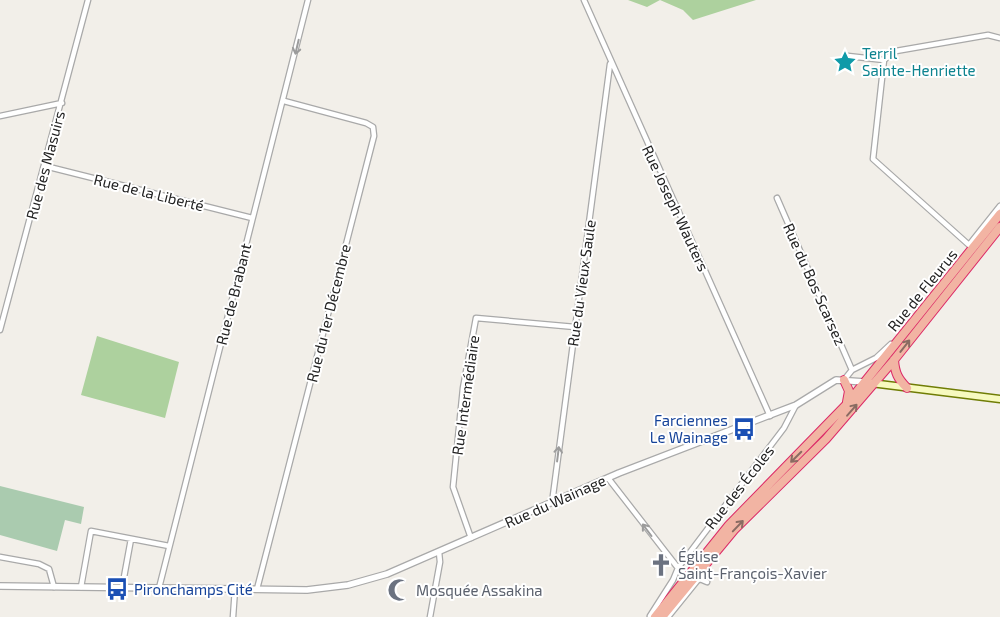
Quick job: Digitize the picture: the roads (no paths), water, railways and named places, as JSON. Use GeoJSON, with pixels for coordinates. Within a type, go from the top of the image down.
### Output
{"type":"FeatureCollection","features":[{"type":"Feature","properties":{"kind":"highway","name":"Rue de Fleurus"},"geometry":{"type":"LineString","coordinates":[[653,617],[729,525],[847,404],[1000,214]]}},
{"type":"Feature","properties":{"kind":"highway","name":"Rue de Fleurus"},"geometry":{"type":"LineString","coordinates":[[662,617],[734,530],[826,439],[874,384],[1000,227]]}},
{"type":"Feature","properties":{"kind":"highway"},"geometry":{"type":"LineString","coordinates":[[953,273],[955,266],[970,245]]}},
{"type":"Feature","properties":{"kind":"highway"},"geometry":{"type":"LineString","coordinates":[[894,360],[894,370],[899,380],[907,388]]}},
{"type":"Feature","properties":{"kind":"highway"},"geometry":{"type":"LineString","coordinates":[[844,380],[849,392],[847,404]]}},
{"type":"Feature","properties":{"kind":"main road"},"geometry":{"type":"LineString","coordinates":[[865,382],[1000,399]]}},
{"type":"Feature","properties":{"kind":"street","name":"Rue des Masuirs"},"geometry":{"type":"LineString","coordinates":[[0,330],[88,0]]}},
{"type":"Feature","properties":{"kind":"street","name":"Rue de Brabant"},"geometry":{"type":"LineString","coordinates":[[159,588],[252,218],[284,101],[308,0]]}},
{"type":"Feature","properties":{"kind":"street","name":"Rue Joseph Wauters"},"geometry":{"type":"LineString","coordinates":[[584,0],[610,62],[770,416]]}},
{"type":"Feature","properties":{"kind":"street"},"geometry":{"type":"LineString","coordinates":[[848,56],[884,60],[896,51],[988,35],[1000,38]]}},
{"type":"Feature","properties":{"kind":"street"},"geometry":{"type":"LineString","coordinates":[[884,60],[873,159],[970,245],[1000,206]]}},
{"type":"Feature","properties":{"kind":"street","name":"Rue du Vieux Saule"},"geometry":{"type":"LineString","coordinates":[[552,503],[610,62]]}},
{"type":"Feature","properties":{"kind":"street","name":"Rue du 1er Décembre"},"geometry":{"type":"LineString","coordinates":[[257,589],[374,136],[373,127],[366,123],[284,101]]}},
{"type":"Feature","properties":{"kind":"street"},"geometry":{"type":"LineString","coordinates":[[0,116],[62,103]]}},
{"type":"Feature","properties":{"kind":"street","name":"Rue de la Liberté"},"geometry":{"type":"LineString","coordinates":[[45,166],[252,218]]}},
{"type":"Feature","properties":{"kind":"street","name":"Rue du Bos Scarsez"},"geometry":{"type":"LineString","coordinates":[[777,198],[852,370]]}},
{"type":"Feature","properties":{"kind":"street","name":"Rue Intermédiaire"},"geometry":{"type":"LineString","coordinates":[[471,538],[453,487],[463,388],[476,318],[575,327]]}},
{"type":"Feature","properties":{"kind":"street","name":"Rue de Fleurus"},"geometry":{"type":"LineString","coordinates":[[844,380],[852,370],[876,358],[891,344]]}},
{"type":"Feature","properties":{"kind":"street","name":"Rue du Wainage"},"geometry":{"type":"LineString","coordinates":[[0,586],[307,590],[348,585],[387,574],[608,478],[770,416],[796,405],[836,380],[865,382]]}},
{"type":"Feature","properties":{"kind":"street","name":"Rue des Écoles"},"geometry":{"type":"LineString","coordinates":[[653,617],[678,568],[784,428],[796,405]]}},
{"type":"Feature","properties":{"kind":"street"},"geometry":{"type":"LineString","coordinates":[[608,478],[678,568]]}},
{"type":"Feature","properties":{"kind":"street"},"geometry":{"type":"LineString","coordinates":[[81,587],[91,531],[169,546]]}},
{"type":"Feature","properties":{"kind":"street"},"geometry":{"type":"LineString","coordinates":[[122,588],[131,539]]}},
{"type":"Feature","properties":{"kind":"street"},"geometry":{"type":"LineString","coordinates":[[430,617],[440,562],[439,552]]}},
{"type":"Feature","properties":{"kind":"street"},"geometry":{"type":"LineString","coordinates":[[0,557],[39,564],[49,569],[54,587]]}},
{"type":"Feature","properties":{"kind":"street"},"geometry":{"type":"LineString","coordinates":[[668,617],[697,581],[700,579],[707,582]]}},
{"type":"Feature","properties":{"kind":"street"},"geometry":{"type":"LineString","coordinates":[[233,617],[235,589]]}},
{"type":"Feature","properties":{"kind":"place","name":"Terril Sainte-Henriette"},"geometry":{"type":"Point","coordinates":[845,62]}},
{"type":"Feature","properties":{"kind":"place","name":"Farciennes Le Wainage"},"geometry":{"type":"Point","coordinates":[744,429]}},
{"type":"Feature","properties":{"kind":"place","name":"Église Saint-François-Xavier"},"geometry":{"type":"Point","coordinates":[661,565]}},
{"type":"Feature","properties":{"kind":"place","name":"Pironchamps Cité"},"geometry":{"type":"Point","coordinates":[117,589]}},
{"type":"Feature","properties":{"kind":"place","name":"Mosquée Assakina"},"geometry":{"type":"Point","coordinates":[399,590]}}]}
